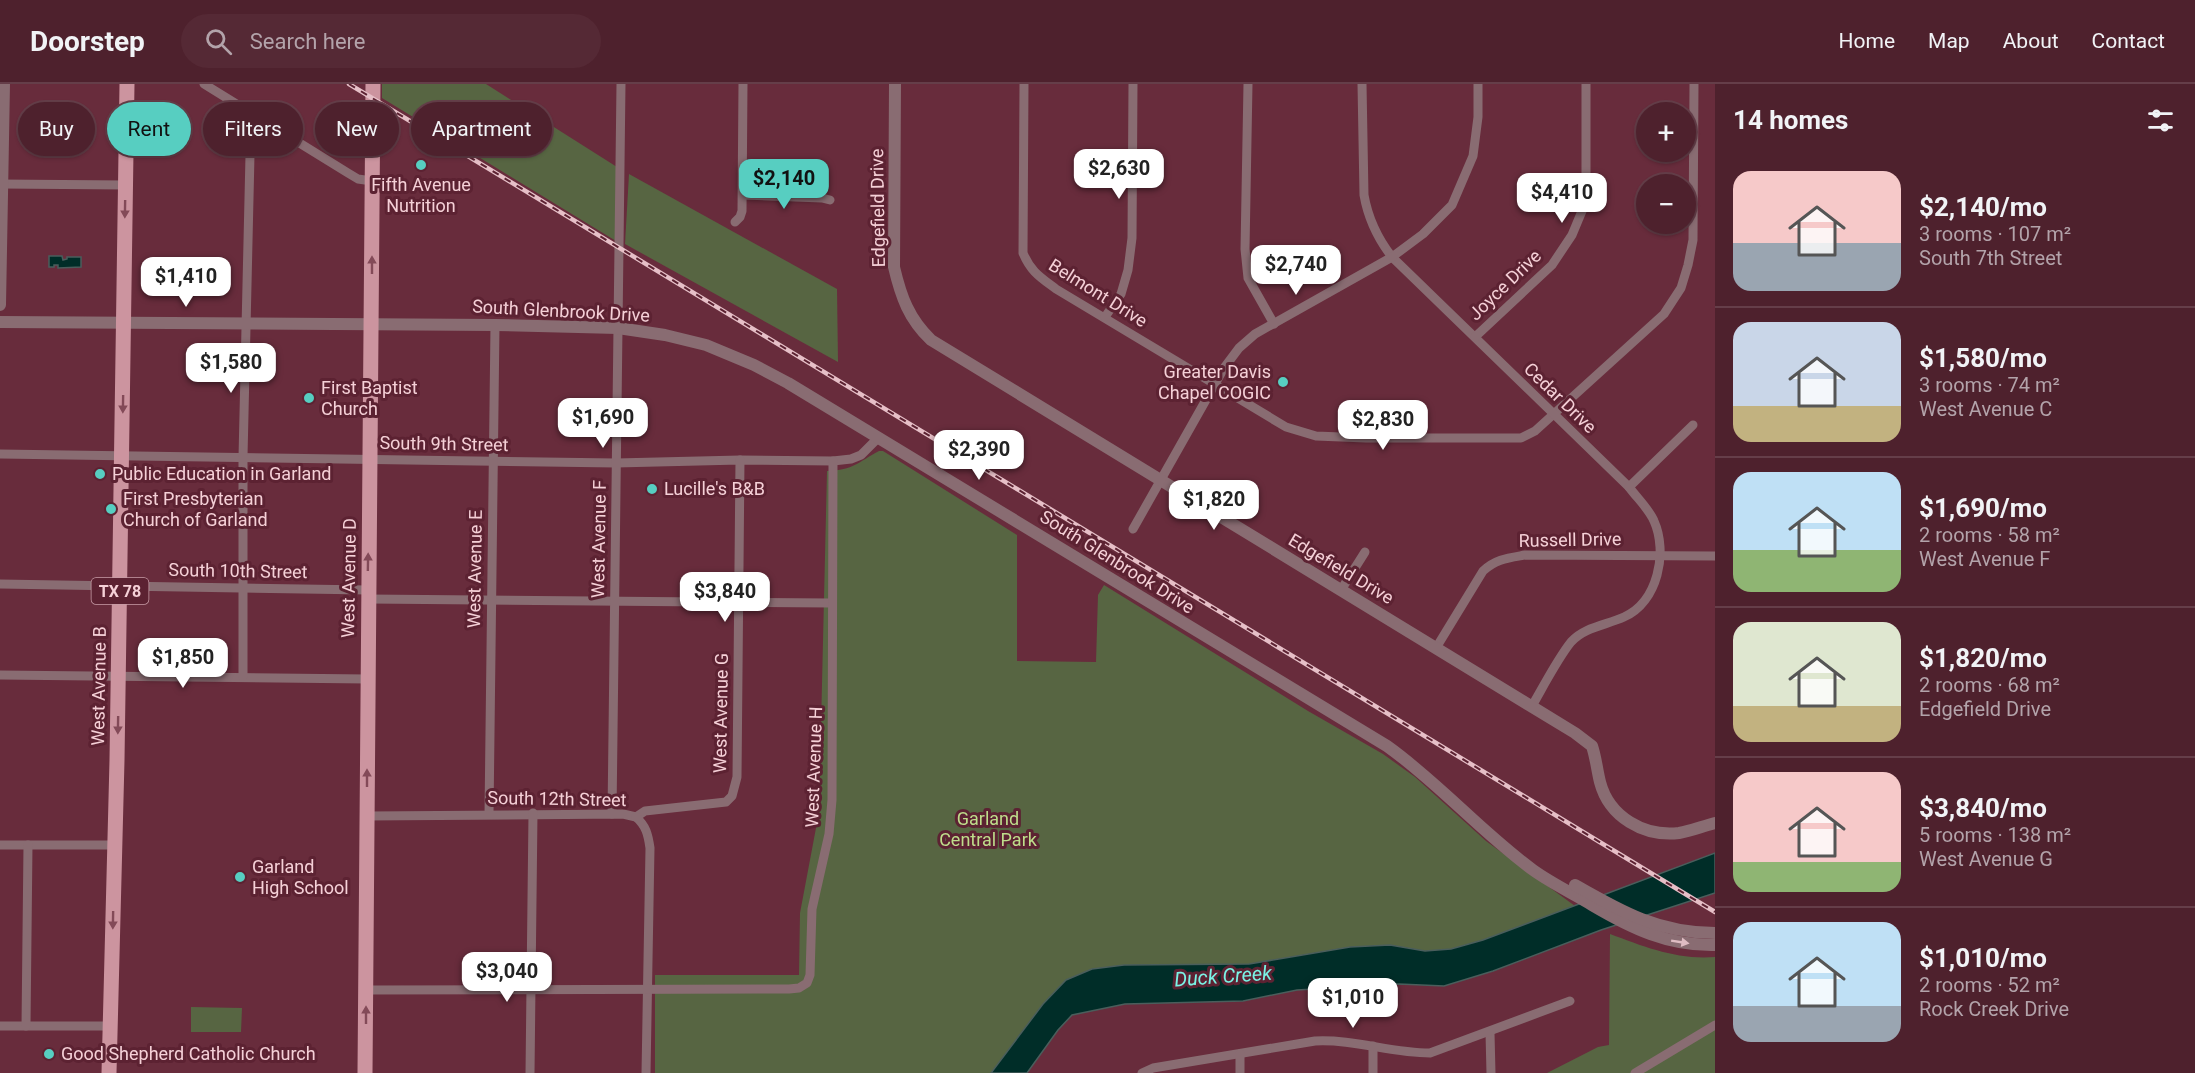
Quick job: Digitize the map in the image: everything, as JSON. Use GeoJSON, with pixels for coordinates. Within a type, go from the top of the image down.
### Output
{"type":"FeatureCollection","features":[{"type":"Feature","properties":{"kind":"main road","name":"West Avenue B"},"geometry":{"type":"LineString","coordinates":[[109,1073],[119,676],[126,84]]}},
{"type":"Feature","properties":{"kind":"main road","name":"West Avenue D"},"geometry":{"type":"LineString","coordinates":[[365,1073],[373,84]]}},
{"type":"Feature","properties":{"kind":"street"},"geometry":{"type":"LineString","coordinates":[[0,305],[4,84]]}},
{"type":"Feature","properties":{"kind":"street"},"geometry":{"type":"LineString","coordinates":[[204,84],[234,102]]}},
{"type":"Feature","properties":{"kind":"street","name":"West Avenue F"},"geometry":{"type":"LineString","coordinates":[[612,814],[621,84]]}},
{"type":"Feature","properties":{"kind":"street"},"geometry":{"type":"LineString","coordinates":[[735,222],[742,211],[743,195],[743,84]]}},
{"type":"Feature","properties":{"kind":"street","name":"Edgefield Drive"},"geometry":{"type":"LineString","coordinates":[[895,84],[894,267],[900,293],[912,319],[931,340],[1532,706],[1592,746],[1600,784],[1611,807],[1625,821],[1660,833],[1679,833],[1715,823]]}},
{"type":"Feature","properties":{"kind":"street","name":"Belmont Drive"},"geometry":{"type":"LineString","coordinates":[[1024,84],[1023,253],[1029,267],[1056,289],[1286,427],[1316,436],[1521,438],[1535,431],[1664,314],[1681,288],[1693,240],[1694,84]]}},
{"type":"Feature","properties":{"kind":"street"},"geometry":{"type":"LineString","coordinates":[[1105,317],[1121,294],[1128,270],[1132,238],[1133,84]]}},
{"type":"Feature","properties":{"kind":"street"},"geometry":{"type":"LineString","coordinates":[[1248,84],[1245,249],[1248,278],[1274,324]]}},
{"type":"Feature","properties":{"kind":"street","name":"Cedar Drive"},"geometry":{"type":"LineString","coordinates":[[1362,84],[1364,195],[1367,211],[1382,244],[1392,257],[1629,487],[1654,519],[1659,536],[1659,574],[1652,590],[1638,609],[1624,617],[1584,632],[1571,641],[1532,706]]}},
{"type":"Feature","properties":{"kind":"street"},"geometry":{"type":"LineString","coordinates":[[1133,530],[1214,384],[1239,348],[1255,334],[1392,257],[1423,234],[1452,205],[1473,156],[1478,117],[1478,84]]}},
{"type":"Feature","properties":{"kind":"street","name":"Joyce Drive"},"geometry":{"type":"LineString","coordinates":[[1475,337],[1552,265],[1572,235],[1582,211],[1586,192],[1586,84]]}},
{"type":"Feature","properties":{"kind":"street"},"geometry":{"type":"LineString","coordinates":[[303,145],[358,179],[372,181]]}},
{"type":"Feature","properties":{"kind":"street"},"geometry":{"type":"LineString","coordinates":[[243,676],[243,457],[250,156]]}},
{"type":"Feature","properties":{"kind":"street"},"geometry":{"type":"LineString","coordinates":[[1,184],[126,185]]}},
{"type":"Feature","properties":{"kind":"street"},"geometry":{"type":"LineString","coordinates":[[743,195],[830,200]]}},
{"type":"Feature","properties":{"kind":"street","name":"South Glenbrook Drive"},"geometry":{"type":"LineString","coordinates":[[0,322],[495,325],[618,328],[665,335],[725,351],[788,382],[1387,746],[1430,778],[1477,824],[1533,870],[1630,916],[1663,928],[1715,933]]}},
{"type":"Feature","properties":{"kind":"street","name":"West Avenue E"},"geometry":{"type":"LineString","coordinates":[[489,814],[495,325]]}},
{"type":"Feature","properties":{"kind":"street"},"geometry":{"type":"LineString","coordinates":[[1629,487],[1693,426]]}},
{"type":"Feature","properties":{"kind":"street","name":"South 9th Street"},"geometry":{"type":"LineString","coordinates":[[0,454],[616,463],[740,460],[833,461],[851,459],[861,455],[879,437]]}},
{"type":"Feature","properties":{"kind":"street","name":"West Avenue G"},"geometry":{"type":"LineString","coordinates":[[736,787],[740,460]]}},
{"type":"Feature","properties":{"kind":"street","name":"West Avenue H"},"geometry":{"type":"LineString","coordinates":[[648,989],[789,989],[800,988],[807,983],[811,969],[812,909],[829,834],[832,800],[833,461]]}},
{"type":"Feature","properties":{"kind":"street"},"geometry":{"type":"LineString","coordinates":[[1341,591],[1365,552]]}},
{"type":"Feature","properties":{"kind":"street","name":"Russell Drive"},"geometry":{"type":"LineString","coordinates":[[1436,648],[1483,572],[1500,559],[1525,555],[1715,556]]}},
{"type":"Feature","properties":{"kind":"street","name":"South 10th Street"},"geometry":{"type":"LineString","coordinates":[[0,584],[243,588],[492,600],[832,603]]}},
{"type":"Feature","properties":{"kind":"street"},"geometry":{"type":"LineString","coordinates":[[0,675],[367,679]]}},
{"type":"Feature","properties":{"kind":"street","name":"South 12th Street"},"geometry":{"type":"LineString","coordinates":[[367,816],[533,813],[623,814],[636,817],[645,811],[726,802],[736,787]]}},
{"type":"Feature","properties":{"kind":"street"},"geometry":{"type":"LineString","coordinates":[[530,1073],[533,813]]}},
{"type":"Feature","properties":{"kind":"street"},"geometry":{"type":"LineString","coordinates":[[636,817],[648,833],[650,848],[646,1073]]}},
{"type":"Feature","properties":{"kind":"street"},"geometry":{"type":"LineString","coordinates":[[0,844],[115,845]]}},
{"type":"Feature","properties":{"kind":"street"},"geometry":{"type":"LineString","coordinates":[[26,1026],[28,845]]}},
{"type":"Feature","properties":{"kind":"street","name":"South Glenbrook Drive"},"geometry":{"type":"LineString","coordinates":[[1561,882],[1617,920],[1648,934],[1678,943],[1715,945]]}},
{"type":"Feature","properties":{"kind":"street"},"geometry":{"type":"LineString","coordinates":[[366,990],[648,989]]}},
{"type":"Feature","properties":{"kind":"street"},"geometry":{"type":"LineString","coordinates":[[1142,1073],[1153,1068],[1315,1041],[1337,1040],[1414,1053],[1430,1053],[1570,1001]]}},
{"type":"Feature","properties":{"kind":"street"},"geometry":{"type":"LineString","coordinates":[[1635,1073],[1715,1025]]}},
{"type":"Feature","properties":{"kind":"street"},"geometry":{"type":"LineString","coordinates":[[0,1026],[110,1026]]}},
{"type":"Feature","properties":{"kind":"street"},"geometry":{"type":"LineString","coordinates":[[1490,1032],[1491,1073]]}},
{"type":"Feature","properties":{"kind":"street"},"geometry":{"type":"LineString","coordinates":[[1373,1046],[1373,1073]]}},
{"type":"Feature","properties":{"kind":"street"},"geometry":{"type":"LineString","coordinates":[[1239,1073],[1240,1054]]}},
{"type":"Feature","properties":{"kind":"green space"},"geometry":{"type":"Polygon","coordinates":[[[382,84],[486,84],[514,102],[411,102],[411,116],[399,108],[399,102],[389,102],[382,98],[382,84]]]}},
{"type":"Feature","properties":{"kind":"green space"},"geometry":{"type":"Polygon","coordinates":[[[552,126],[617,167],[616,241],[477,156],[552,156],[552,126]]]}},
{"type":"Feature","properties":{"kind":"green space"},"geometry":{"type":"Polygon","coordinates":[[[629,174],[837,289],[838,362],[625,244],[629,174]]]}},
{"type":"Feature","properties":{"kind":"green space","name":"Garland Central Park"},"geometry":{"type":"Polygon","coordinates":[[[883,451],[1017,535],[1017,661],[1096,662],[1098,595],[1104,585],[1308,711],[1383,754],[1415,777],[1486,841],[1575,906],[1483,940],[1451,949],[1425,951],[1390,945],[1350,947],[1249,964],[1124,965],[1043,1004],[991,1073],[655,1073],[655,975],[799,975],[800,913],[819,812],[827,471],[850,467],[883,451]]]}},
{"type":"Feature","properties":{"kind":"green space"},"geometry":{"type":"Polygon","coordinates":[[[1610,934],[1649,948],[1687,957],[1715,957],[1715,1073],[1547,1073],[1598,1047],[1609,1045],[1610,934]]]}},
{"type":"Feature","properties":{"kind":"green space"},"geometry":{"type":"Polygon","coordinates":[[[191,1007],[242,1008],[241,1032],[191,1032],[191,1007]]]}},
{"type":"Feature","properties":{"kind":"water"},"geometry":{"type":"Polygon","coordinates":[[[49,256],[62,256],[63,260],[67,257],[81,257],[81,267],[58,268],[58,265],[54,265],[54,267],[49,267],[49,256]]]}},
{"type":"Feature","properties":{"kind":"water","name":"Duck Creek"},"geometry":{"type":"Polygon","coordinates":[[[1715,853],[1715,893],[1601,930],[1493,971],[1444,986],[1399,984],[1297,990],[1243,1001],[1125,1004],[1072,1015],[1058,1030],[1027,1073],[991,1073],[1043,1004],[1066,980],[1092,969],[1124,965],[1249,964],[1350,947],[1390,945],[1425,951],[1451,949],[1483,940],[1715,853]]]}},
{"type":"Feature","properties":{"kind":"railway"},"geometry":{"type":"LineString","coordinates":[[349,84],[1715,912]]}},
{"type":"Feature","properties":{"kind":"place","name":"Fifth Avenue Nutrition"},"geometry":{"type":"Point","coordinates":[421,165]}},
{"type":"Feature","properties":{"kind":"place","name":"Greater Davis Chapel COGIC"},"geometry":{"type":"Point","coordinates":[1283,382]}},
{"type":"Feature","properties":{"kind":"place","name":"First Baptist Church"},"geometry":{"type":"Point","coordinates":[309,398]}},
{"type":"Feature","properties":{"kind":"place","name":"Public Education in Garland"},"geometry":{"type":"Point","coordinates":[100,474]}},
{"type":"Feature","properties":{"kind":"place","name":"Lucille's B&B"},"geometry":{"type":"Point","coordinates":[652,489]}},
{"type":"Feature","properties":{"kind":"place","name":"First Presbyterian Church of Garland"},"geometry":{"type":"Point","coordinates":[111,509]}},
{"type":"Feature","properties":{"kind":"place","name":"Garland High School"},"geometry":{"type":"Point","coordinates":[240,877]}},
{"type":"Feature","properties":{"kind":"place","name":"Good Shepherd Catholic Church"},"geometry":{"type":"Point","coordinates":[49,1054]}}]}
